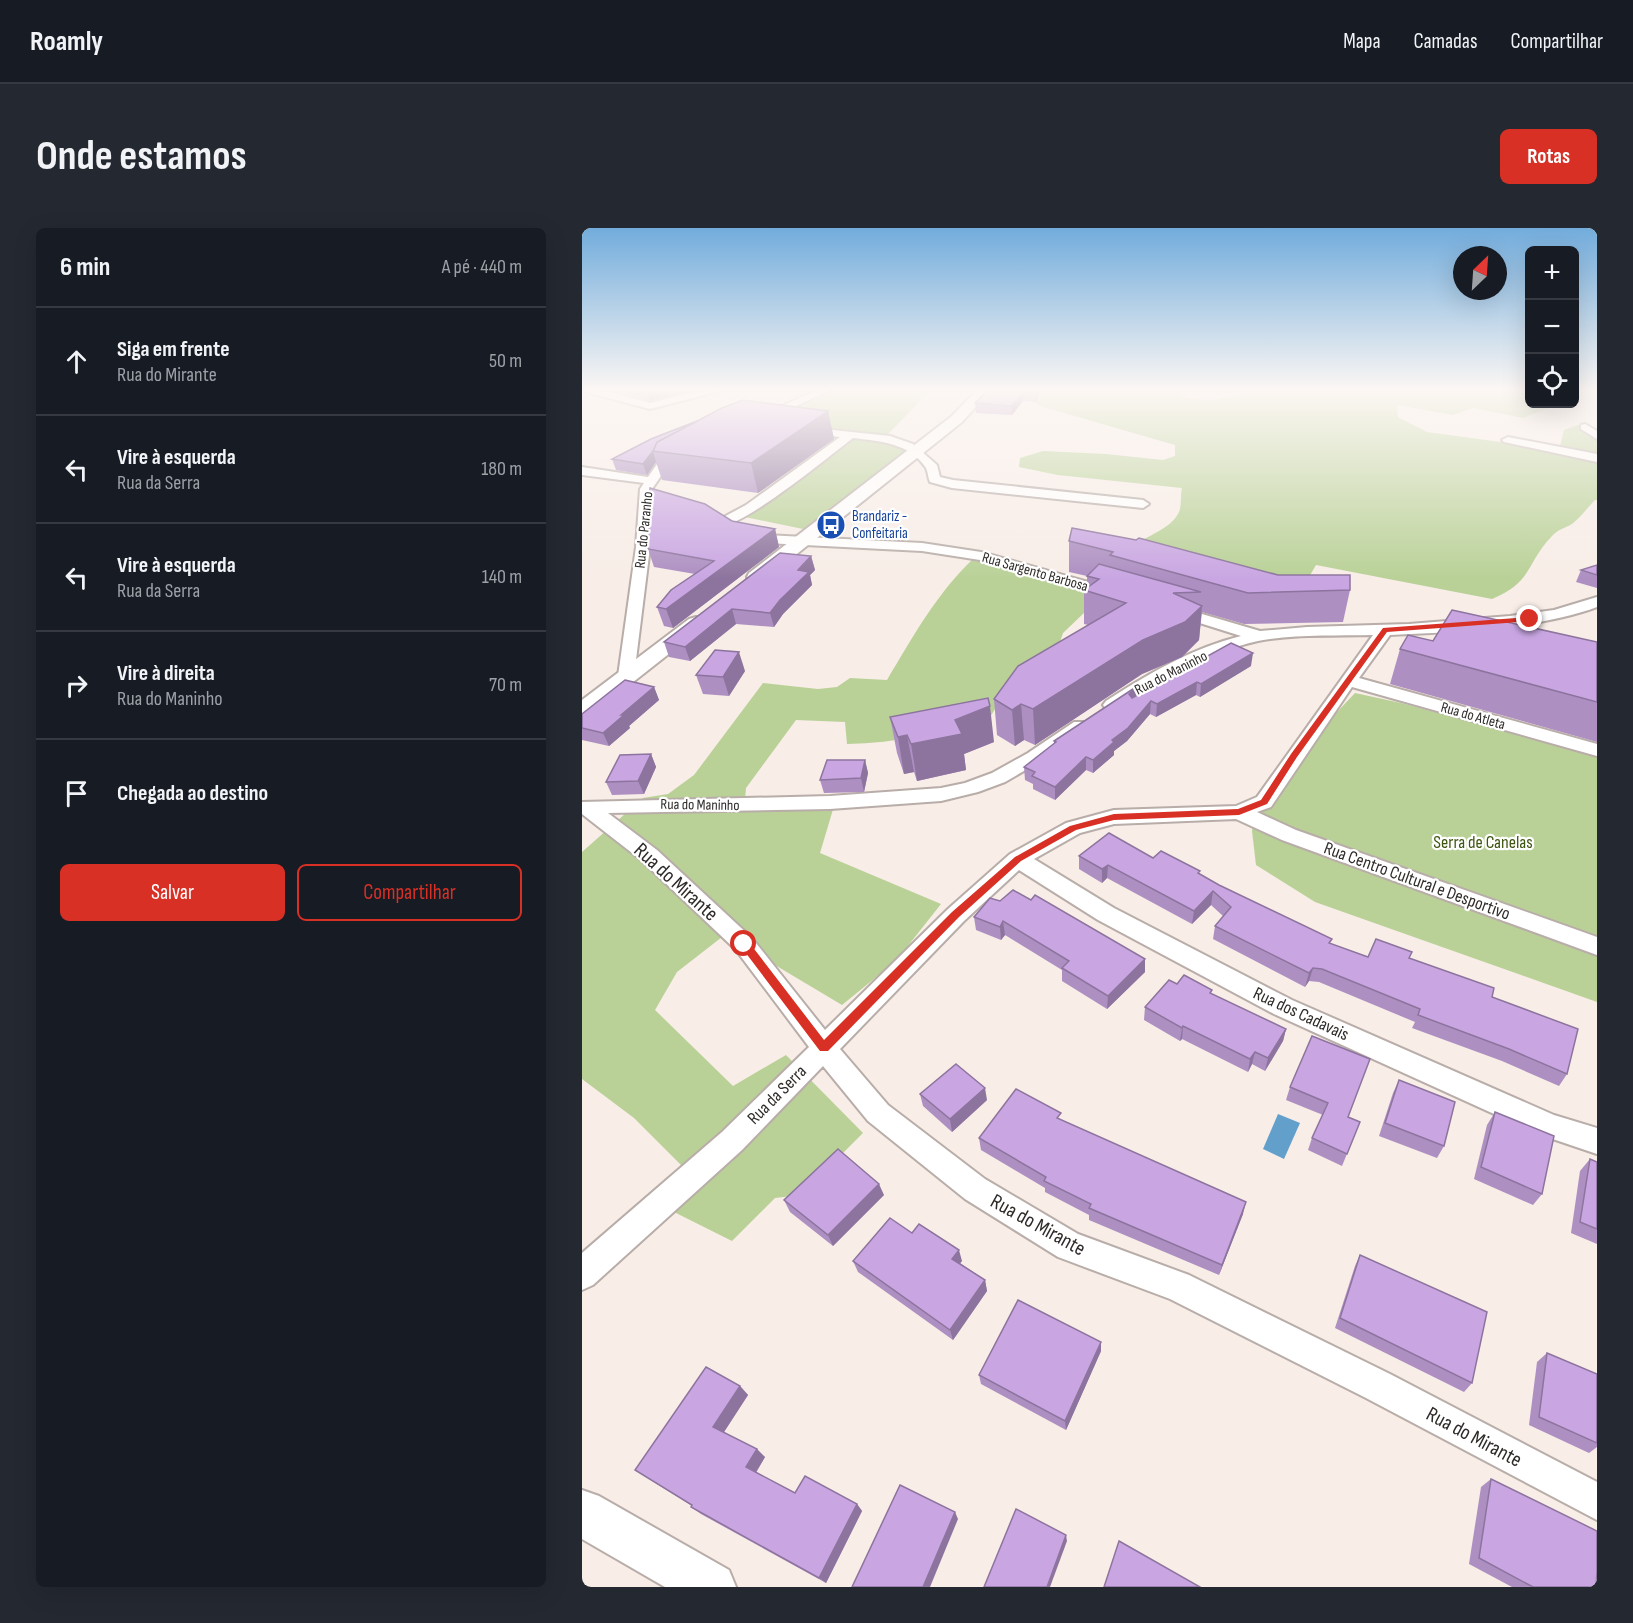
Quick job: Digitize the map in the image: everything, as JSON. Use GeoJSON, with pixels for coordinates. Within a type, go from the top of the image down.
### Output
{"type":"FeatureCollection","features":[{"type":"Feature","properties":{"kind":"main road"},"geometry":{"type":"LineString","coordinates":[[738,591],[915,452]]}},
{"type":"Feature","properties":{"kind":"main road"},"geometry":{"type":"LineString","coordinates":[[582,711],[710,612]]}},
{"type":"Feature","properties":{"kind":"main road"},"geometry":{"type":"LineString","coordinates":[[582,1513],[712,1587]]}},
{"type":"Feature","properties":{"kind":"street","name":"Rua do Paranho"},"geometry":{"type":"LineString","coordinates":[[626,676],[643,547],[646,489],[661,467],[689,451]]}},
{"type":"Feature","properties":{"kind":"street","name":"Rua Sargento Barbosa"},"geometry":{"type":"LineString","coordinates":[[828,451],[751,508],[721,519],[742,533],[766,539],[922,547],[981,556],[1132,599]]}},
{"type":"Feature","properties":{"kind":"street"},"geometry":{"type":"LineString","coordinates":[[1564,451],[1597,458]]}},
{"type":"Feature","properties":{"kind":"street"},"geometry":{"type":"LineString","coordinates":[[915,452],[933,468],[934,479],[952,484],[1143,504]]}},
{"type":"Feature","properties":{"kind":"street"},"geometry":{"type":"LineString","coordinates":[[582,471],[652,481]]}},
{"type":"Feature","properties":{"kind":"street"},"geometry":{"type":"LineString","coordinates":[[646,495],[663,500]]}},
{"type":"Feature","properties":{"kind":"street","name":"Rua do Maninho"},"geometry":{"type":"LineString","coordinates":[[584,808],[656,804],[754,806],[940,797],[987,783],[1020,766],[1149,680],[1227,645],[1261,636],[1339,629],[1385,630],[1530,619],[1578,610],[1597,602]]}},
{"type":"Feature","properties":{"kind":"street"},"geometry":{"type":"LineString","coordinates":[[1154,605],[1261,636]]}},
{"type":"Feature","properties":{"kind":"street"},"geometry":{"type":"LineString","coordinates":[[1578,610],[1597,620]]}},
{"type":"Feature","properties":{"kind":"street","name":"Rua da Serra"},"geometry":{"type":"LineString","coordinates":[[582,1274],[732,1141],[956,915],[1018,859],[1073,828],[1114,817],[1239,812],[1264,802],[1294,756],[1385,630]]}},
{"type":"Feature","properties":{"kind":"street","name":"Rua do Atleta"},"geometry":{"type":"LineString","coordinates":[[1349,681],[1597,750]]}},
{"type":"Feature","properties":{"kind":"street","name":"Rua do Mirante"},"geometry":{"type":"LineString","coordinates":[[584,808],[649,855],[744,944],[824,1048],[878,1113],[975,1189],[1068,1246],[1178,1286],[1378,1386],[1597,1502]]}},
{"type":"Feature","properties":{"kind":"street","name":"Rua Centro Cultural e Desportivo"},"geometry":{"type":"LineString","coordinates":[[1239,812],[1289,835],[1597,946]]}},
{"type":"Feature","properties":{"kind":"street","name":"Rua dos Cadavais"},"geometry":{"type":"LineString","coordinates":[[1018,859],[1106,914],[1283,1007],[1548,1125],[1597,1142]]}},
{"type":"Feature","properties":{"kind":"green space"},"geometry":{"type":"Polygon","coordinates":[[[830,451],[904,451],[803,529],[740,516],[830,451]]]}},
{"type":"Feature","properties":{"kind":"green space"},"geometry":{"type":"Polygon","coordinates":[[[1042,451],[1106,454],[1163,460],[1175,456],[1175,451],[1597,451],[1597,500],[1572,524],[1552,536],[1515,586],[1492,599],[1316,565],[1298,596],[1133,546],[1171,523],[1180,509],[1182,488],[1058,475],[1019,467],[1020,458],[1042,451]]]}},
{"type":"Feature","properties":{"kind":"green space"},"geometry":{"type":"Polygon","coordinates":[[[973,559],[1107,591],[1063,633],[1056,654],[1008,687],[989,719],[919,736],[883,742],[847,744],[845,722],[796,720],[746,788],[744,810],[834,806],[820,853],[941,904],[896,961],[842,1005],[755,953],[722,937],[677,972],[655,1010],[733,1086],[786,1055],[863,1133],[801,1195],[775,1198],[732,1241],[650,1200],[683,1167],[634,1118],[582,1079],[582,852],[643,798],[668,794],[694,775],[763,683],[818,689],[837,687],[850,678],[887,680],[937,601],[973,559]]]}},
{"type":"Feature","properties":{"kind":"green space","name":"Serra de Canelas"},"geometry":{"type":"Polygon","coordinates":[[[1355,693],[1597,755],[1597,1002],[1315,902],[1256,865],[1252,831],[1256,798],[1355,693]]]}},
{"type":"Feature","properties":{"kind":"water"},"geometry":{"type":"Polygon","coordinates":[[[1278,1114],[1300,1123],[1284,1159],[1263,1149],[1278,1114]]]}},
{"type":"Feature","properties":{"kind":"building"},"geometry":{"type":"Polygon","coordinates":[[[627,451],[653,451],[643,464],[612,459],[627,451]]]}},
{"type":"Feature","properties":{"kind":"building"},"geometry":{"type":"Polygon","coordinates":[[[655,451],[768,451],[751,463],[655,451]]]}},
{"type":"Feature","properties":{"kind":"building"},"geometry":{"type":"Polygon","coordinates":[[[650,488],[705,504],[732,521],[775,529],[666,609],[657,607],[671,590],[714,561],[648,549],[650,488]]]}},
{"type":"Feature","properties":{"kind":"building"},"geometry":{"type":"Polygon","coordinates":[[[1072,528],[1136,540],[1139,538],[1278,575],[1350,575],[1350,590],[1248,593],[1110,555],[1113,552],[1069,541],[1072,528]]]}},
{"type":"Feature","properties":{"kind":"building"},"geometry":{"type":"Polygon","coordinates":[[[780,553],[811,556],[798,570],[809,572],[770,613],[732,609],[685,647],[664,642],[780,553]]]}},
{"type":"Feature","properties":{"kind":"building"},"geometry":{"type":"Polygon","coordinates":[[[1099,564],[1201,592],[1173,593],[1202,606],[1185,622],[1143,640],[1033,709],[1021,704],[1012,710],[994,699],[1018,666],[1126,603],[1084,590],[1099,579],[1087,576],[1099,564]]]}},
{"type":"Feature","properties":{"kind":"building"},"geometry":{"type":"Polygon","coordinates":[[[1597,565],[1597,575],[1581,570],[1597,565]]]}},
{"type":"Feature","properties":{"kind":"building"},"geometry":{"type":"Polygon","coordinates":[[[1452,610],[1597,642],[1597,702],[1400,649],[1408,635],[1433,641],[1452,610]]]}},
{"type":"Feature","properties":{"kind":"building"},"geometry":{"type":"Polygon","coordinates":[[[1231,643],[1253,653],[1201,684],[1197,682],[1157,704],[1151,701],[1128,728],[1112,740],[1114,742],[1093,760],[1086,757],[1055,787],[1032,776],[1035,772],[1024,767],[1056,742],[1054,741],[1139,685],[1129,694],[1132,698],[1231,643]]]}},
{"type":"Feature","properties":{"kind":"building"},"geometry":{"type":"Polygon","coordinates":[[[715,650],[739,652],[723,677],[696,675],[715,650]]]}},
{"type":"Feature","properties":{"kind":"building"},"geometry":{"type":"Polygon","coordinates":[[[625,680],[654,687],[603,733],[582,728],[582,714],[625,680]]]}},
{"type":"Feature","properties":{"kind":"building"},"geometry":{"type":"Polygon","coordinates":[[[988,698],[990,706],[955,720],[962,734],[911,744],[907,735],[898,737],[890,717],[988,698]]]}},
{"type":"Feature","properties":{"kind":"building"},"geometry":{"type":"Polygon","coordinates":[[[651,754],[638,781],[606,782],[620,755],[651,754]]]}},
{"type":"Feature","properties":{"kind":"building"},"geometry":{"type":"Polygon","coordinates":[[[827,760],[865,760],[861,778],[820,780],[827,760]]]}},
{"type":"Feature","properties":{"kind":"building"},"geometry":{"type":"Polygon","coordinates":[[[1109,833],[1153,858],[1161,851],[1200,871],[1198,873],[1219,885],[1332,939],[1329,943],[1368,957],[1376,939],[1412,952],[1409,958],[1494,988],[1492,997],[1578,1029],[1567,1074],[1509,1049],[1418,1015],[1420,1009],[1322,969],[1313,968],[1309,973],[1215,926],[1231,907],[1213,891],[1194,911],[1108,865],[1102,869],[1079,856],[1109,833]]]}},
{"type":"Feature","properties":{"kind":"building"},"geometry":{"type":"Polygon","coordinates":[[[1013,890],[1031,900],[1035,895],[1145,959],[1108,996],[1062,968],[1069,961],[1003,921],[1000,927],[974,917],[990,898],[1000,901],[1013,890]]]}},
{"type":"Feature","properties":{"kind":"building"},"geometry":{"type":"Polygon","coordinates":[[[1184,975],[1212,990],[1210,993],[1286,1029],[1268,1058],[1255,1052],[1250,1059],[1183,1026],[1182,1028],[1145,1007],[1169,980],[1177,984],[1184,975]]]}},
{"type":"Feature","properties":{"kind":"building"},"geometry":{"type":"Polygon","coordinates":[[[1312,1036],[1370,1059],[1348,1117],[1360,1122],[1347,1154],[1312,1138],[1328,1103],[1290,1087],[1312,1036]]]}},
{"type":"Feature","properties":{"kind":"building"},"geometry":{"type":"Polygon","coordinates":[[[956,1064],[985,1088],[950,1119],[920,1094],[956,1064]]]}},
{"type":"Feature","properties":{"kind":"building"},"geometry":{"type":"Polygon","coordinates":[[[1399,1080],[1455,1102],[1444,1146],[1385,1123],[1399,1080]]]}},
{"type":"Feature","properties":{"kind":"building"},"geometry":{"type":"Polygon","coordinates":[[[1016,1089],[1061,1113],[1057,1118],[1246,1202],[1222,1265],[1089,1208],[1091,1204],[1044,1181],[1046,1177],[979,1138],[1016,1089]]]}},
{"type":"Feature","properties":{"kind":"building"},"geometry":{"type":"Polygon","coordinates":[[[1495,1112],[1554,1136],[1542,1194],[1481,1167],[1495,1112]]]}},
{"type":"Feature","properties":{"kind":"building"},"geometry":{"type":"Polygon","coordinates":[[[838,1149],[879,1184],[828,1235],[784,1200],[838,1149]]]}},
{"type":"Feature","properties":{"kind":"building"},"geometry":{"type":"Polygon","coordinates":[[[1590,1159],[1597,1162],[1597,1229],[1580,1222],[1590,1159]]]}},
{"type":"Feature","properties":{"kind":"building"},"geometry":{"type":"Polygon","coordinates":[[[890,1218],[912,1233],[919,1224],[959,1250],[952,1259],[985,1280],[950,1330],[853,1261],[890,1218]]]}},
{"type":"Feature","properties":{"kind":"building"},"geometry":{"type":"Polygon","coordinates":[[[1360,1255],[1487,1312],[1472,1383],[1340,1318],[1360,1255]]]}},
{"type":"Feature","properties":{"kind":"building"},"geometry":{"type":"Polygon","coordinates":[[[1018,1300],[1101,1342],[1065,1421],[979,1375],[1018,1300]]]}},
{"type":"Feature","properties":{"kind":"building"},"geometry":{"type":"Polygon","coordinates":[[[1547,1353],[1597,1374],[1597,1443],[1539,1417],[1547,1353]]]}},
{"type":"Feature","properties":{"kind":"building"},"geometry":{"type":"Polygon","coordinates":[[[706,1367],[740,1386],[713,1427],[757,1449],[746,1467],[795,1493],[805,1476],[857,1504],[819,1578],[691,1507],[692,1505],[635,1470],[706,1367]]]}},
{"type":"Feature","properties":{"kind":"building"},"geometry":{"type":"Polygon","coordinates":[[[1491,1479],[1597,1531],[1596,1587],[1533,1587],[1479,1558],[1491,1479]]]}},
{"type":"Feature","properties":{"kind":"building"},"geometry":{"type":"Polygon","coordinates":[[[900,1485],[955,1512],[923,1587],[852,1587],[900,1485]]]}},
{"type":"Feature","properties":{"kind":"building"},"geometry":{"type":"Polygon","coordinates":[[[1016,1509],[1066,1535],[1047,1587],[984,1587],[1016,1509]]]}},
{"type":"Feature","properties":{"kind":"building"},"geometry":{"type":"Polygon","coordinates":[[[1119,1541],[1200,1587],[1104,1587],[1119,1541]]]}},
{"type":"Feature","properties":{"kind":"place","name":"Brandariz - Confeitaria"},"geometry":{"type":"Point","coordinates":[831,525]}},
{"type":"Feature","properties":{"kind":"route"},"geometry":{"type":"LineString","coordinates":[[744,944],[824,1048],[956,915],[1018,859],[1073,828],[1114,817],[1239,812],[1264,802],[1294,756],[1385,630],[1530,619]]}}]}
